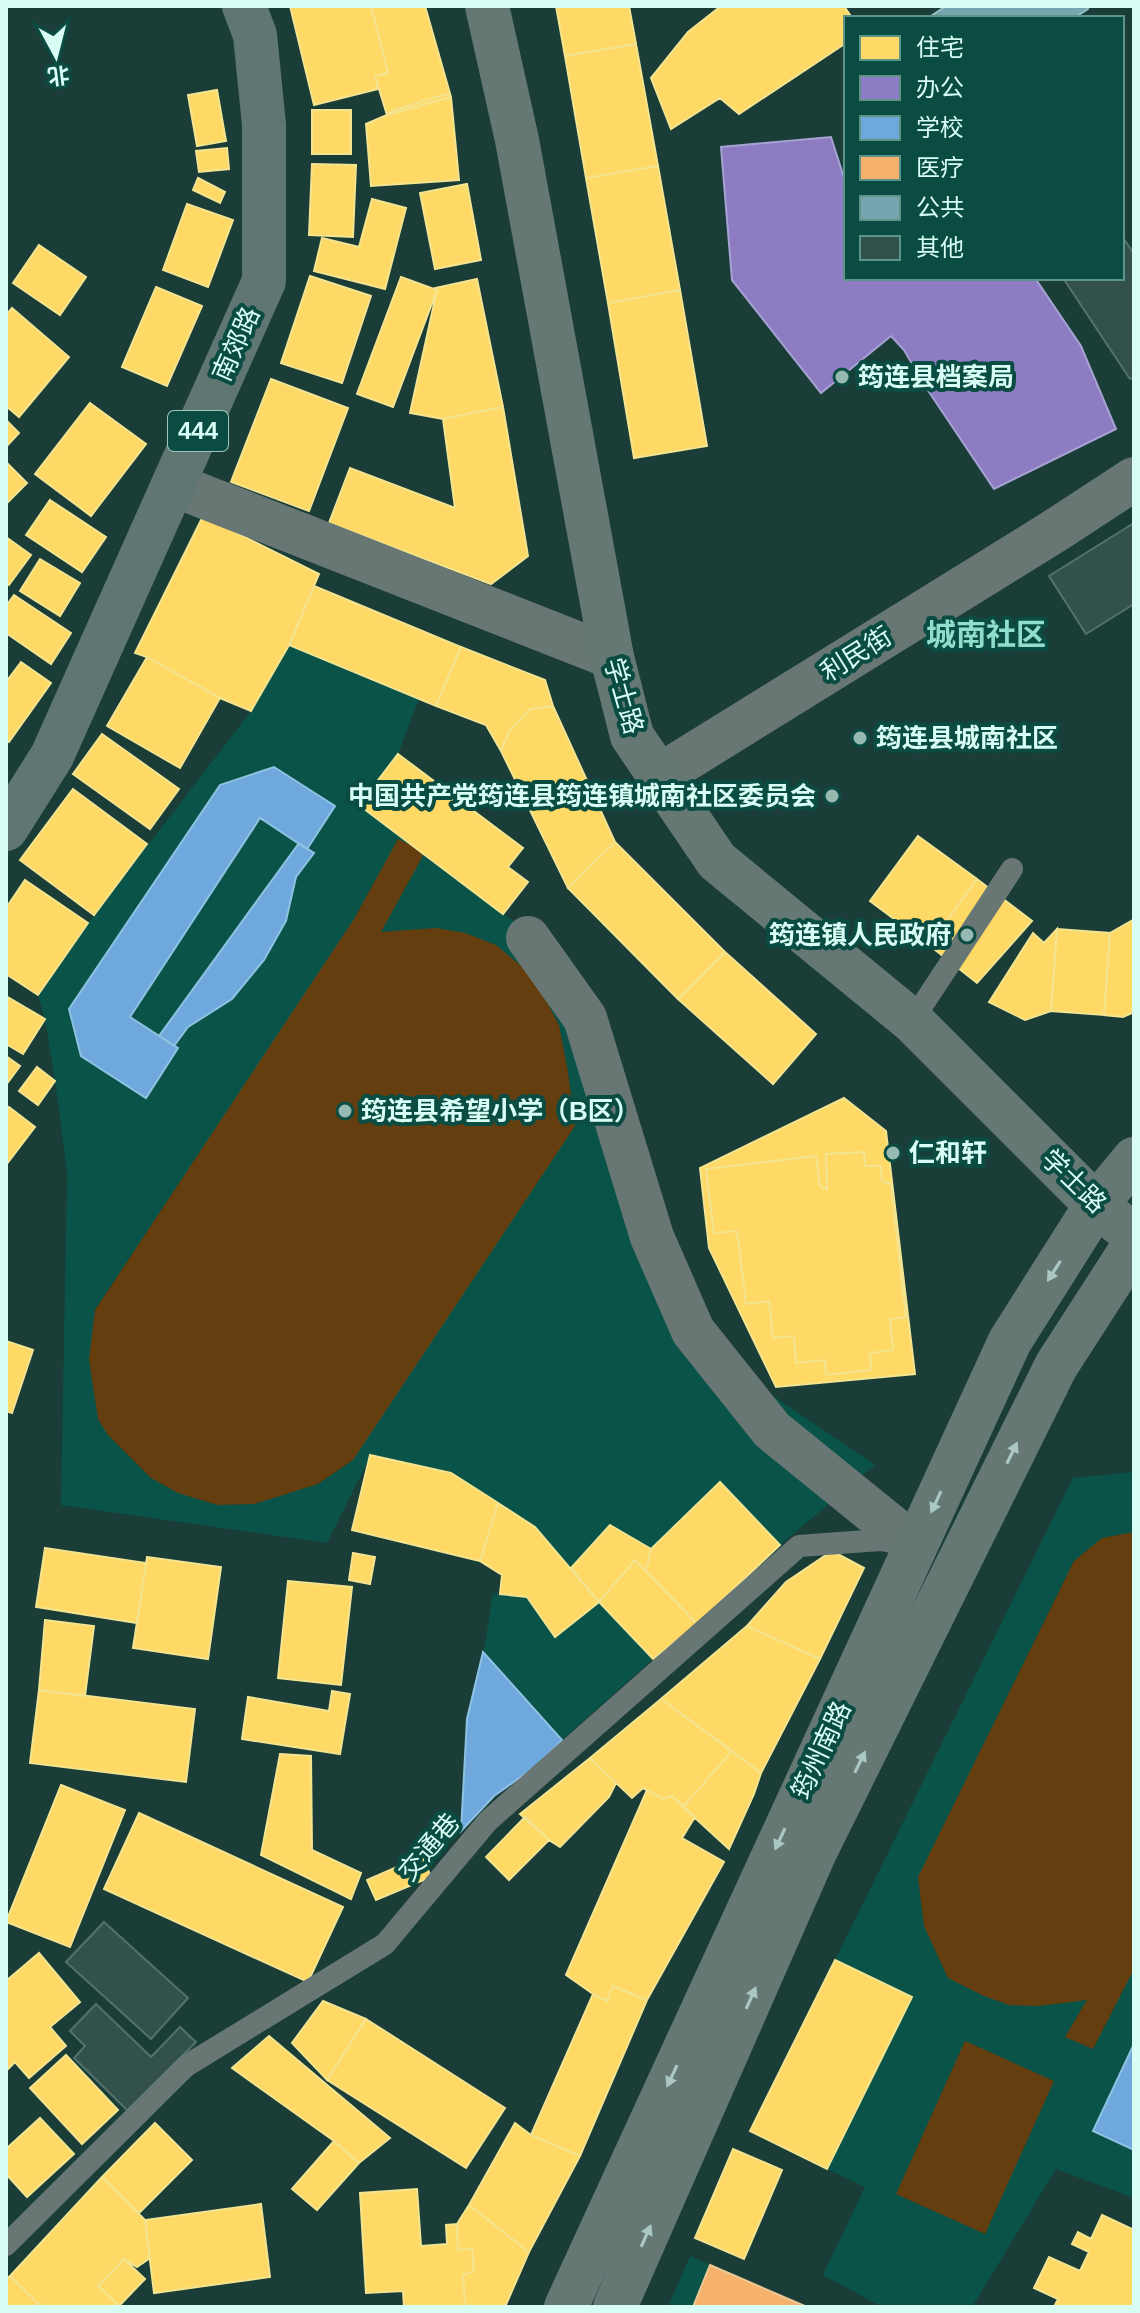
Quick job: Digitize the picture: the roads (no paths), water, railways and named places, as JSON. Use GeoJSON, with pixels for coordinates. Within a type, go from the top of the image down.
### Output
{"type":"FeatureCollection","features":[{"type":"Feature","properties":{"kind":"main road","name":"南郊路"},"geometry":{"type":"LineString","coordinates":[[6,829],[52,756],[264,281],[264,125],[255,35],[244,6]]}},
{"type":"Feature","properties":{"kind":"main road","name":"学士路"},"geometry":{"type":"LineString","coordinates":[[487,6],[517,140],[612,657],[632,736],[717,861],[912,1021],[1096,1205],[1134,1235]]}},
{"type":"Feature","properties":{"kind":"main road","name":"筠州南路"},"geometry":{"type":"LineString","coordinates":[[566,2307],[1010,1341],[1096,1205],[1134,1159]]}},
{"type":"Feature","properties":{"kind":"main road","name":"筠州南路"},"geometry":{"type":"LineString","coordinates":[[615,2307],[815,1852],[1056,1366],[1134,1245]]}},
{"type":"Feature","properties":{"kind":"street","name":"利民街"},"geometry":{"type":"LineString","coordinates":[[659,776],[1134,479]]}},
{"type":"Feature","properties":{"kind":"street"},"geometry":{"type":"LineString","coordinates":[[174,485],[612,657]]}},
{"type":"Feature","properties":{"kind":"street"},"geometry":{"type":"LineString","coordinates":[[528,938],[585,1018],[652,1237],[693,1331],[772,1430],[915,1546]]}},
{"type":"Feature","properties":{"kind":"lane"},"geometry":{"type":"LineString","coordinates":[[912,1021],[1012,869]]}},
{"type":"Feature","properties":{"kind":"lane","name":"交通巷"},"geometry":{"type":"LineString","coordinates":[[6,2245],[186,2066],[385,1944],[488,1821],[799,1546],[880,1540],[915,1546]]}},
{"type":"Feature","properties":{"kind":"place","name":"筠连县档案局"},"geometry":{"type":"Point","coordinates":[842,377]}},
{"type":"Feature","properties":{"kind":"place","name":"筠连县城南社区"},"geometry":{"type":"Point","coordinates":[860,738]}},
{"type":"Feature","properties":{"kind":"place","name":"中国共产党筠连县筠连镇城南社区委员会"},"geometry":{"type":"Point","coordinates":[832,796]}},
{"type":"Feature","properties":{"kind":"place","name":"筠连镇人民政府"},"geometry":{"type":"Point","coordinates":[967,935]}},
{"type":"Feature","properties":{"kind":"place","name":"筠连县希望小学（B区）"},"geometry":{"type":"Point","coordinates":[345,1111]}},
{"type":"Feature","properties":{"kind":"place","name":"仁和轩"},"geometry":{"type":"Point","coordinates":[893,1153]}},
{"type":"Feature","properties":{"kind":"district","name":"城南社区"},"geometry":{"type":"Point","coordinates":[986,635]}}]}
